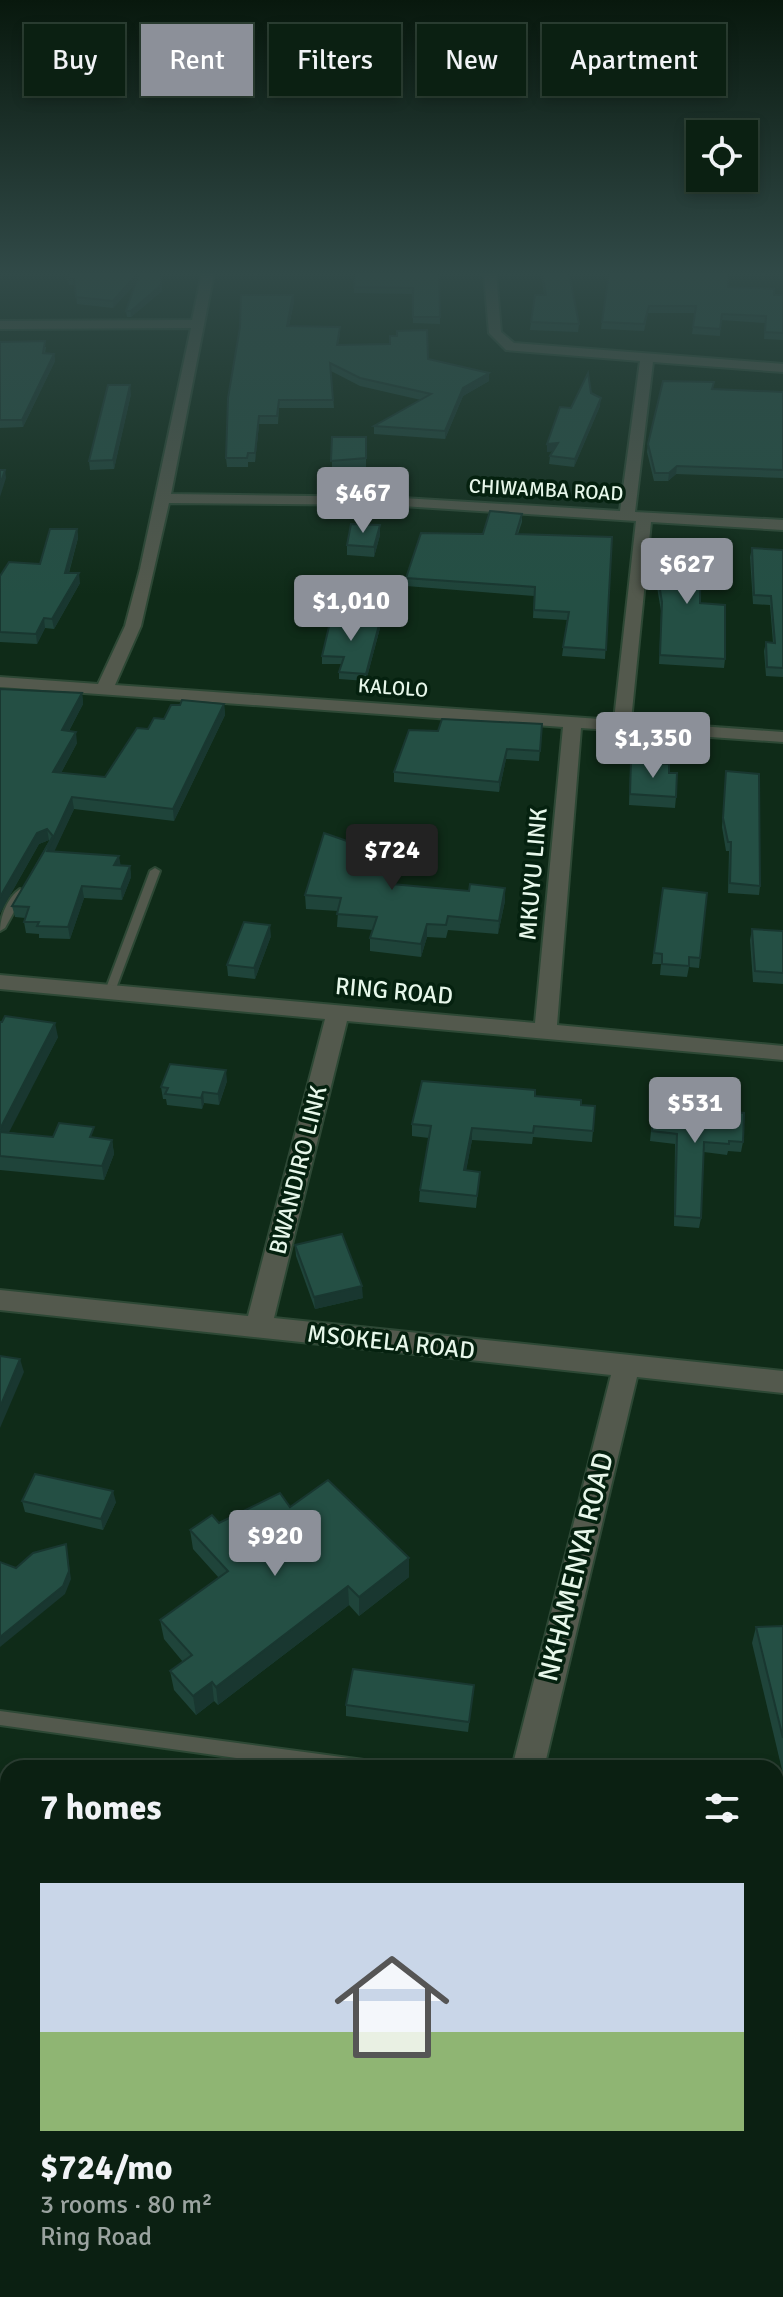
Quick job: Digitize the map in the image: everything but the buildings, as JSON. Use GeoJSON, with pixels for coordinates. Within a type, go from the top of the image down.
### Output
{"type":"FeatureCollection","features":[{"type":"Feature","properties":{"kind":"street"},"geometry":{"type":"LineString","coordinates":[[104,690],[133,626],[186,380]]}},
{"type":"Feature","properties":{"kind":"street"},"geometry":{"type":"LineString","coordinates":[[622,726],[645,380]]}},
{"type":"Feature","properties":{"kind":"street","name":"CHIWAMBA ROAD"},"geometry":{"type":"LineString","coordinates":[[162,498],[323,499],[783,525]]}},
{"type":"Feature","properties":{"kind":"street","name":"KALOLO"},"geometry":{"type":"LineString","coordinates":[[0,682],[783,737]]}},
{"type":"Feature","properties":{"kind":"street","name":"MKUYU LINK"},"geometry":{"type":"LineString","coordinates":[[545,1031],[572,723]]}},
{"type":"Feature","properties":{"kind":"street","name":"RING ROAD"},"geometry":{"type":"LineString","coordinates":[[0,982],[783,1053]]}},
{"type":"Feature","properties":{"kind":"street","name":"BWANDIRO LINK"},"geometry":{"type":"LineString","coordinates":[[258,1328],[338,1012]]}},
{"type":"Feature","properties":{"kind":"street","name":"MSOKELA ROAD"},"geometry":{"type":"LineString","coordinates":[[0,1300],[783,1382]]}},
{"type":"Feature","properties":{"kind":"street","name":"NKHAMENYA ROAD"},"geometry":{"type":"LineString","coordinates":[[530,1760],[626,1367]]}},
{"type":"Feature","properties":{"kind":"lane"},"geometry":{"type":"LineString","coordinates":[[110,991],[155,871]]}},
{"type":"Feature","properties":{"kind":"lane"},"geometry":{"type":"LineString","coordinates":[[0,928],[24,887]]}},
{"type":"Feature","properties":{"kind":"lane"},"geometry":{"type":"LineString","coordinates":[[0,1718],[306,1760]]}}]}
